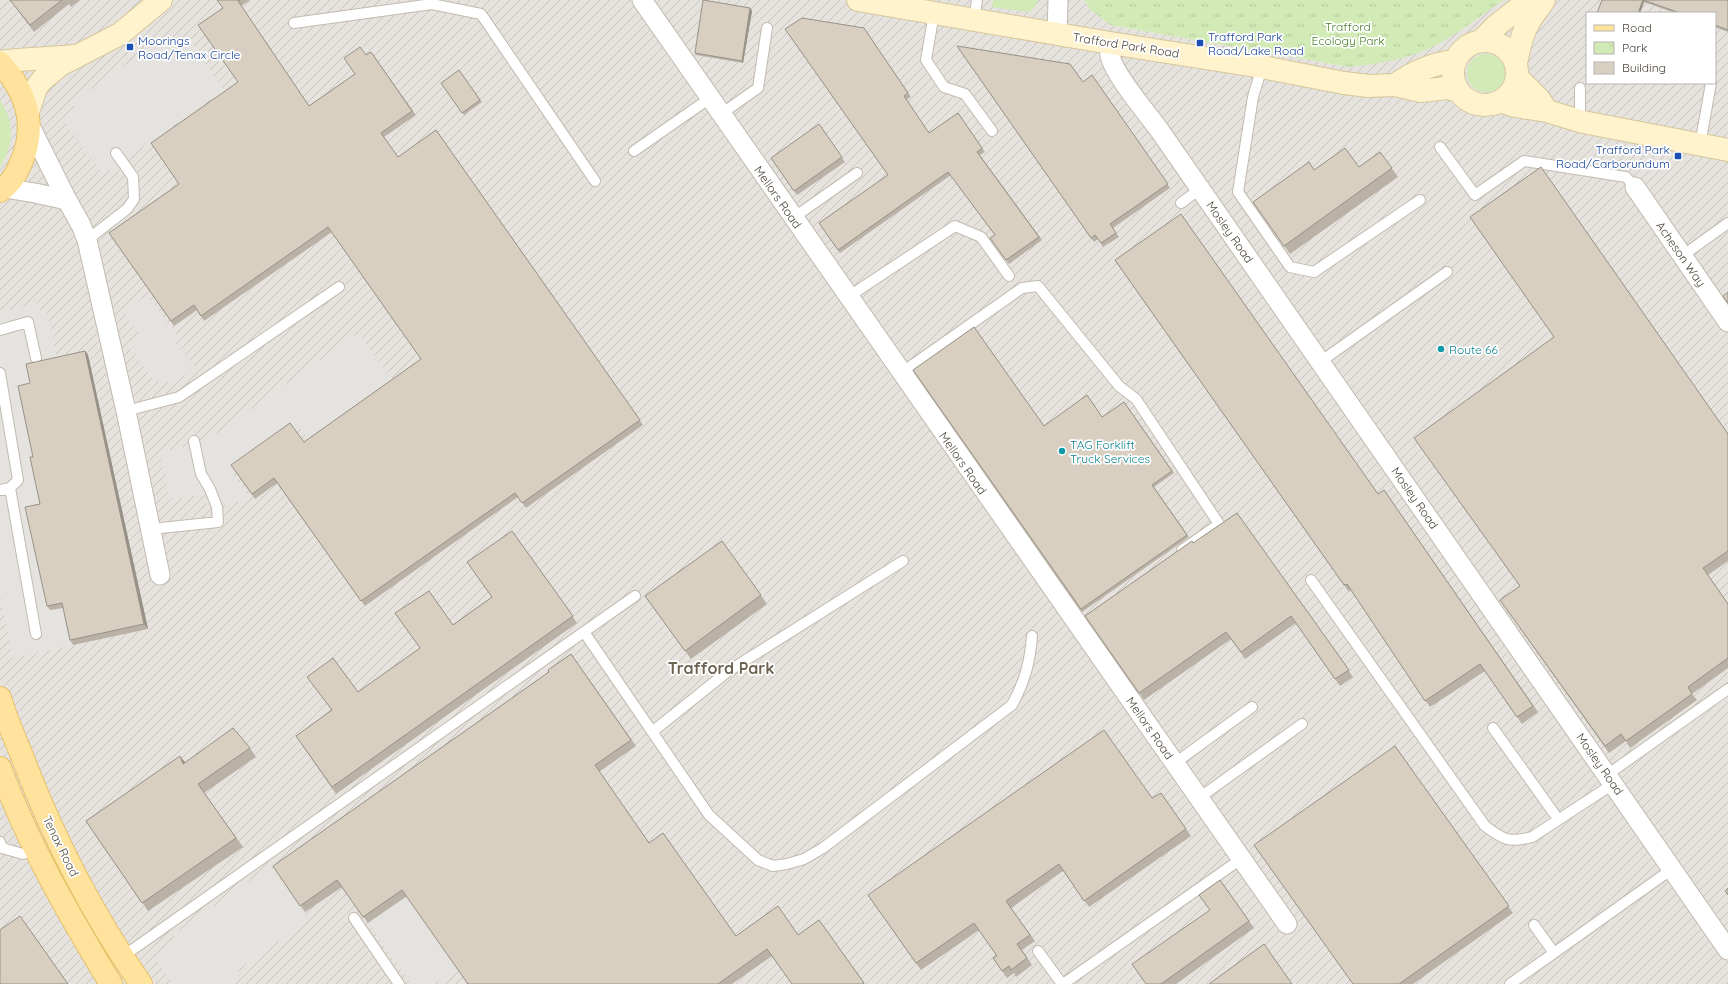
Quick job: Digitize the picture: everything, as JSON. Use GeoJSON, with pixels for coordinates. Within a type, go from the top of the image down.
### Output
{"type":"FeatureCollection","features":[{"type":"Feature","properties":{"kind":"main road"},"geometry":{"type":"LineString","coordinates":[[0,62],[12,76],[22,93],[28,118],[29,137],[25,154],[16,173],[2,191]]}},
{"type":"Feature","properties":{"kind":"main road","name":"Tenax Road"},"geometry":{"type":"LineString","coordinates":[[0,698],[40,803],[71,867],[122,957],[141,984]]}},
{"type":"Feature","properties":{"kind":"main road","name":"Tenax Road"},"geometry":{"type":"LineString","coordinates":[[0,768],[4,796],[79,933],[111,984]]}},
{"type":"Feature","properties":{"kind":"street"},"geometry":{"type":"LineString","coordinates":[[160,575],[126,411],[87,240],[76,213],[67,200],[28,118],[36,88],[42,80],[60,65],[120,34],[161,0]]}},
{"type":"Feature","properties":{"kind":"street","name":"Mellors Road"},"geometry":{"type":"LineString","coordinates":[[642,0],[901,373],[1080,621],[1175,763],[1287,924]]}},
{"type":"Feature","properties":{"kind":"street","name":"Trafford Park Road"},"geometry":{"type":"LineString","coordinates":[[858,0],[934,13],[975,10],[1057,34],[1262,67],[1344,83],[1369,86],[1395,85],[1421,91],[1447,88],[1458,91]]}},
{"type":"Feature","properties":{"kind":"street"},"geometry":{"type":"LineString","coordinates":[[1057,34],[1058,0]]}},
{"type":"Feature","properties":{"kind":"street"},"geometry":{"type":"LineString","coordinates":[[1529,0],[1496,26],[1481,41],[1466,48],[1456,61],[1453,71],[1454,81],[1458,91],[1473,103],[1482,105],[1492,104],[1500,101],[1514,88],[1520,44],[1528,24],[1544,0]]}},
{"type":"Feature","properties":{"kind":"street"},"geometry":{"type":"LineString","coordinates":[[1481,41],[1492,42],[1502,46],[1510,53],[1517,70],[1547,111]]}},
{"type":"Feature","properties":{"kind":"street","name":"Mosley Road"},"geometry":{"type":"LineString","coordinates":[[1110,43],[1110,55],[1114,65],[1728,950]]}},
{"type":"Feature","properties":{"kind":"street"},"geometry":{"type":"LineString","coordinates":[[0,62],[22,58],[55,58],[78,55]]}},
{"type":"Feature","properties":{"kind":"street"},"geometry":{"type":"LineString","coordinates":[[1395,85],[1410,75],[1442,62],[1456,61]]}},
{"type":"Feature","properties":{"kind":"street"},"geometry":{"type":"LineString","coordinates":[[1500,101],[1515,106],[1547,111],[1583,122],[1728,150]]}},
{"type":"Feature","properties":{"kind":"street","name":"Acheson Way"},"geometry":{"type":"LineString","coordinates":[[1635,187],[1728,322]]}},
{"type":"Feature","properties":{"kind":"street"},"geometry":{"type":"LineString","coordinates":[[2,191],[35,192],[67,200]]}},
{"type":"Feature","properties":{"kind":"lane"},"geometry":{"type":"LineString","coordinates":[[294,23],[432,1],[481,14],[595,181]]}},
{"type":"Feature","properties":{"kind":"lane"},"geometry":{"type":"LineString","coordinates":[[934,13],[926,60],[944,87],[965,94],[992,131]]}},
{"type":"Feature","properties":{"kind":"lane"},"geometry":{"type":"LineString","coordinates":[[721,114],[758,88],[767,28]]}},
{"type":"Feature","properties":{"kind":"lane"},"geometry":{"type":"LineString","coordinates":[[1262,67],[1253,97],[1238,192],[1290,267],[1314,272],[1420,200]]}},
{"type":"Feature","properties":{"kind":"lane"},"geometry":{"type":"LineString","coordinates":[[1700,145],[1711,84]]}},
{"type":"Feature","properties":{"kind":"lane"},"geometry":{"type":"LineString","coordinates":[[1580,88],[1580,111],[1583,122]]}},
{"type":"Feature","properties":{"kind":"lane"},"geometry":{"type":"LineString","coordinates":[[634,151],[710,98]]}},
{"type":"Feature","properties":{"kind":"lane"},"geometry":{"type":"LineString","coordinates":[[1440,146],[1475,195],[1524,160],[1626,177],[1635,187]]}},
{"type":"Feature","properties":{"kind":"lane"},"geometry":{"type":"LineString","coordinates":[[87,240],[127,209],[134,199],[133,178],[116,153]]}},
{"type":"Feature","properties":{"kind":"lane"},"geometry":{"type":"LineString","coordinates":[[793,218],[857,173]]}},
{"type":"Feature","properties":{"kind":"lane"},"geometry":{"type":"LineString","coordinates":[[1181,203],[1200,189]]}},
{"type":"Feature","properties":{"kind":"lane"},"geometry":{"type":"LineString","coordinates":[[1682,256],[1728,223]]}},
{"type":"Feature","properties":{"kind":"lane"},"geometry":{"type":"LineString","coordinates":[[848,297],[955,226],[981,237],[1009,276]]}},
{"type":"Feature","properties":{"kind":"lane"},"geometry":{"type":"LineString","coordinates":[[1320,362],[1446,272]]}},
{"type":"Feature","properties":{"kind":"lane"},"geometry":{"type":"LineString","coordinates":[[901,373],[1022,288],[1038,286],[1119,386],[1136,399],[1219,524],[1174,555]]}},
{"type":"Feature","properties":{"kind":"lane"},"geometry":{"type":"LineString","coordinates":[[126,411],[178,397],[339,287]]}},
{"type":"Feature","properties":{"kind":"lane"},"geometry":{"type":"LineString","coordinates":[[0,330],[28,322],[36,358]]}},
{"type":"Feature","properties":{"kind":"lane"},"geometry":{"type":"LineString","coordinates":[[0,373],[18,480],[5,489],[36,634]]}},
{"type":"Feature","properties":{"kind":"lane"},"geometry":{"type":"LineString","coordinates":[[151,529],[218,522],[218,507],[201,474],[194,441]]}},
{"type":"Feature","properties":{"kind":"lane"},"geometry":{"type":"LineString","coordinates":[[652,732],[727,672],[903,561]]}},
{"type":"Feature","properties":{"kind":"lane"},"geometry":{"type":"LineString","coordinates":[[1311,580],[1485,826],[1501,838],[1517,841],[1532,837],[1558,819],[1588,802],[1610,780],[1728,689]]}},
{"type":"Feature","properties":{"kind":"lane"},"geometry":{"type":"LineString","coordinates":[[122,957],[635,596]]}},
{"type":"Feature","properties":{"kind":"lane"},"geometry":{"type":"LineString","coordinates":[[584,632],[709,814],[758,860],[773,866],[804,859],[823,848],[1012,705],[1021,688],[1030,662],[1032,636]]}},
{"type":"Feature","properties":{"kind":"lane"},"geometry":{"type":"LineString","coordinates":[[1175,763],[1252,707]]}},
{"type":"Feature","properties":{"kind":"lane"},"geometry":{"type":"LineString","coordinates":[[1199,798],[1302,724]]}},
{"type":"Feature","properties":{"kind":"lane"},"geometry":{"type":"LineString","coordinates":[[1493,728],[1558,819]]}},
{"type":"Feature","properties":{"kind":"lane"},"geometry":{"type":"LineString","coordinates":[[0,842],[2,848],[23,854],[36,852]]}},
{"type":"Feature","properties":{"kind":"lane"},"geometry":{"type":"LineString","coordinates":[[1038,951],[1062,984],[1241,859]]}},
{"type":"Feature","properties":{"kind":"lane"},"geometry":{"type":"LineString","coordinates":[[1510,984],[1672,870]]}},
{"type":"Feature","properties":{"kind":"lane"},"geometry":{"type":"LineString","coordinates":[[354,918],[399,984]]}},
{"type":"Feature","properties":{"kind":"lane"},"geometry":{"type":"LineString","coordinates":[[1534,925],[1554,953]]}},
{"type":"Feature","properties":{"kind":"shaded area"},"geometry":{"type":"Polygon","coordinates":[[[0,0],[1084,0],[1091,10],[1110,25],[1349,67],[1409,56],[1438,44],[1504,0],[1728,0],[1728,984],[0,984],[0,0]]]}},
{"type":"Feature","properties":{"kind":"shaded area"},"geometry":{"type":"Polygon","coordinates":[[[168,35],[177,48],[189,40],[224,90],[103,175],[64,120],[77,111],[71,103],[168,35]]]}},
{"type":"Feature","properties":{"kind":"shaded area"},"geometry":{"type":"Polygon","coordinates":[[[147,295],[180,340],[176,343],[195,368],[174,383],[154,381],[129,346],[141,337],[123,312],[147,295]]]}},
{"type":"Feature","properties":{"kind":"shaded area"},"geometry":{"type":"Polygon","coordinates":[[[38,303],[41,314],[47,312],[58,362],[43,508],[50,610],[65,607],[73,645],[13,658],[0,596],[0,313],[38,303]]]}},
{"type":"Feature","properties":{"kind":"shaded area"},"geometry":{"type":"Polygon","coordinates":[[[358,333],[393,380],[309,440],[297,425],[231,471],[250,498],[229,505],[207,506],[205,494],[170,499],[160,452],[203,443],[358,333]]]}},
{"type":"Feature","properties":{"kind":"shaded area"},"geometry":{"type":"Polygon","coordinates":[[[270,866],[309,920],[238,970],[241,976],[230,984],[173,984],[154,957],[176,941],[173,935],[270,866]]]}},
{"type":"Feature","properties":{"kind":"shaded area"},"geometry":{"type":"Polygon","coordinates":[[[407,896],[457,969],[435,984],[411,984],[368,923],[407,896]]]}},
{"type":"Feature","properties":{"kind":"green space"},"geometry":{"type":"Polygon","coordinates":[[[993,0],[1038,0],[1035,7],[1029,12],[992,7],[993,0]]]}},
{"type":"Feature","properties":{"kind":"green space","name":"Trafford Ecology Park"},"geometry":{"type":"Polygon","coordinates":[[[1084,0],[1504,0],[1455,34],[1417,54],[1395,60],[1349,67],[1110,25],[1091,10],[1084,0]]]}},
{"type":"Feature","properties":{"kind":"green space"},"geometry":{"type":"Polygon","coordinates":[[[1482,54],[1490,54],[1500,59],[1504,66],[1504,80],[1500,87],[1490,92],[1482,92],[1472,87],[1470,84],[1467,77],[1467,69],[1472,59],[1475,57],[1482,54]]]}},
{"type":"Feature","properties":{"kind":"green space"},"geometry":{"type":"Polygon","coordinates":[[[0,100],[8,117],[11,134],[5,159],[0,167],[0,100]]]}},
{"type":"Feature","properties":{"kind":"building"},"geometry":{"type":"Polygon","coordinates":[[[10,0],[62,0],[30,25],[10,0]]]}},
{"type":"Feature","properties":{"kind":"building"},"geometry":{"type":"Polygon","coordinates":[[[217,0],[240,0],[238,1],[309,106],[355,74],[344,58],[360,47],[366,55],[371,52],[412,111],[381,133],[398,157],[436,130],[640,420],[522,503],[515,493],[361,601],[274,478],[252,494],[231,465],[290,423],[304,442],[421,359],[328,227],[201,316],[194,305],[171,321],[109,233],[179,184],[151,143],[238,82],[198,25],[223,8],[217,0]]]}},
{"type":"Feature","properties":{"kind":"building"},"geometry":{"type":"Polygon","coordinates":[[[703,0],[750,8],[742,61],[695,53],[703,0]]]}},
{"type":"Feature","properties":{"kind":"building"},"geometry":{"type":"Polygon","coordinates":[[[1602,0],[1643,0],[1638,12],[1597,12],[1602,0]]]}},
{"type":"Feature","properties":{"kind":"building"},"geometry":{"type":"Polygon","coordinates":[[[1643,0],[1728,0],[1728,30],[1716,25],[1716,12],[1677,12],[1643,0]]]}},
{"type":"Feature","properties":{"kind":"building"},"geometry":{"type":"Polygon","coordinates":[[[802,18],[864,28],[908,93],[904,96],[929,133],[958,113],[982,148],[977,152],[1039,237],[1006,260],[990,238],[995,235],[948,172],[838,250],[819,223],[888,175],[785,29],[802,18]]]}},
{"type":"Feature","properties":{"kind":"building"},"geometry":{"type":"Polygon","coordinates":[[[957,46],[1070,64],[1083,82],[1092,75],[1168,184],[1110,224],[1116,233],[1101,243],[1095,235],[1091,238],[957,46]]]}},
{"type":"Feature","properties":{"kind":"building"},"geometry":{"type":"Polygon","coordinates":[[[459,70],[480,100],[462,113],[441,83],[459,70]]]}},
{"type":"Feature","properties":{"kind":"building"},"geometry":{"type":"Polygon","coordinates":[[[819,124],[842,157],[794,191],[771,158],[819,124]]]}},
{"type":"Feature","properties":{"kind":"building"},"geometry":{"type":"Polygon","coordinates":[[[1345,148],[1359,167],[1380,152],[1392,168],[1284,246],[1253,202],[1309,162],[1314,170],[1345,148]]]}},
{"type":"Feature","properties":{"kind":"building"},"geometry":{"type":"Polygon","coordinates":[[[1541,167],[1728,434],[1728,551],[1703,568],[1728,604],[1728,658],[1688,687],[1692,694],[1626,741],[1621,734],[1605,746],[1500,600],[1520,586],[1414,438],[1554,337],[1470,217],[1541,167]]]}},
{"type":"Feature","properties":{"kind":"building"},"geometry":{"type":"Polygon","coordinates":[[[1181,214],[1378,494],[1384,490],[1533,706],[1517,717],[1480,664],[1425,701],[1347,584],[1344,585],[1115,260],[1181,214]]]}},
{"type":"Feature","properties":{"kind":"building"},"geometry":{"type":"Polygon","coordinates":[[[1728,292],[1728,303],[1723,296],[1728,292]]]}},
{"type":"Feature","properties":{"kind":"building","name":"TAG Forklift Truck Services"},"geometry":{"type":"Polygon","coordinates":[[[974,327],[1044,426],[1087,395],[1102,417],[1124,402],[1172,471],[1152,485],[1187,535],[1081,609],[913,370],[974,327]]]}},
{"type":"Feature","properties":{"kind":"building"},"geometry":{"type":"Polygon","coordinates":[[[85,351],[144,624],[70,640],[62,603],[47,606],[25,507],[40,504],[30,457],[33,457],[18,386],[30,383],[26,364],[85,351]]]}},
{"type":"Feature","properties":{"kind":"building"},"geometry":{"type":"Polygon","coordinates":[[[1237,513],[1349,670],[1335,679],[1291,616],[1241,652],[1226,632],[1139,693],[1085,616],[1192,541],[1193,543],[1237,513]]]}},
{"type":"Feature","properties":{"kind":"building"},"geometry":{"type":"Polygon","coordinates":[[[512,531],[573,616],[332,787],[296,736],[332,710],[307,677],[333,658],[358,692],[420,648],[395,613],[429,591],[453,625],[492,597],[467,562],[512,531]]]}},
{"type":"Feature","properties":{"kind":"building"},"geometry":{"type":"Polygon","coordinates":[[[722,541],[761,595],[685,651],[645,596],[722,541]]]}},
{"type":"Feature","properties":{"kind":"building"},"geometry":{"type":"Polygon","coordinates":[[[571,654],[631,740],[595,765],[649,843],[663,833],[736,936],[778,906],[798,935],[819,920],[864,983],[863,984],[792,984],[767,949],[718,984],[468,984],[402,890],[363,917],[337,880],[300,906],[273,866],[549,672],[548,670],[571,654]]]}},
{"type":"Feature","properties":{"kind":"building"},"geometry":{"type":"Polygon","coordinates":[[[233,728],[250,748],[198,784],[236,838],[142,903],[86,821],[180,756],[183,764],[233,728]]]}},
{"type":"Feature","properties":{"kind":"building"},"geometry":{"type":"Polygon","coordinates":[[[1104,730],[1152,798],[1161,793],[1186,829],[1084,901],[1059,864],[1006,901],[1030,935],[1017,944],[1027,958],[1011,970],[1009,966],[1002,971],[993,958],[997,956],[974,923],[916,963],[868,895],[1104,730]]]}},
{"type":"Feature","properties":{"kind":"building"},"geometry":{"type":"Polygon","coordinates":[[[1395,746],[1509,906],[1399,984],[1353,984],[1254,845],[1395,746]]]}},
{"type":"Feature","properties":{"kind":"building"},"geometry":{"type":"Polygon","coordinates":[[[1220,880],[1249,921],[1161,984],[1146,984],[1132,964],[1210,910],[1199,895],[1220,880]]]}},
{"type":"Feature","properties":{"kind":"building"},"geometry":{"type":"Polygon","coordinates":[[[1728,888],[1728,895],[1725,891],[1728,888]]]}},
{"type":"Feature","properties":{"kind":"building"},"geometry":{"type":"Polygon","coordinates":[[[20,916],[68,984],[0,984],[0,930],[20,916]]]}},
{"type":"Feature","properties":{"kind":"building"},"geometry":{"type":"Polygon","coordinates":[[[1264,944],[1292,984],[1209,984],[1264,944]]]}},
{"type":"Feature","properties":{"kind":"place","name":"Trafford Park Road/Lake Road"},"geometry":{"type":"Point","coordinates":[1200,43]}},
{"type":"Feature","properties":{"kind":"place","name":"Moorings Road/Tenax Circle"},"geometry":{"type":"Point","coordinates":[130,47]}},
{"type":"Feature","properties":{"kind":"place","name":"Trafford Park Road/Carborundum"},"geometry":{"type":"Point","coordinates":[1678,156]}},
{"type":"Feature","properties":{"kind":"place","name":"Route 66"},"geometry":{"type":"Point","coordinates":[1441,349]}},
{"type":"Feature","properties":{"kind":"place","name":"TAG Forklift Truck Services"},"geometry":{"type":"Point","coordinates":[1062,451]}},
{"type":"Feature","properties":{"kind":"district","name":"Trafford Park"},"geometry":{"type":"Point","coordinates":[721,668]}}]}
